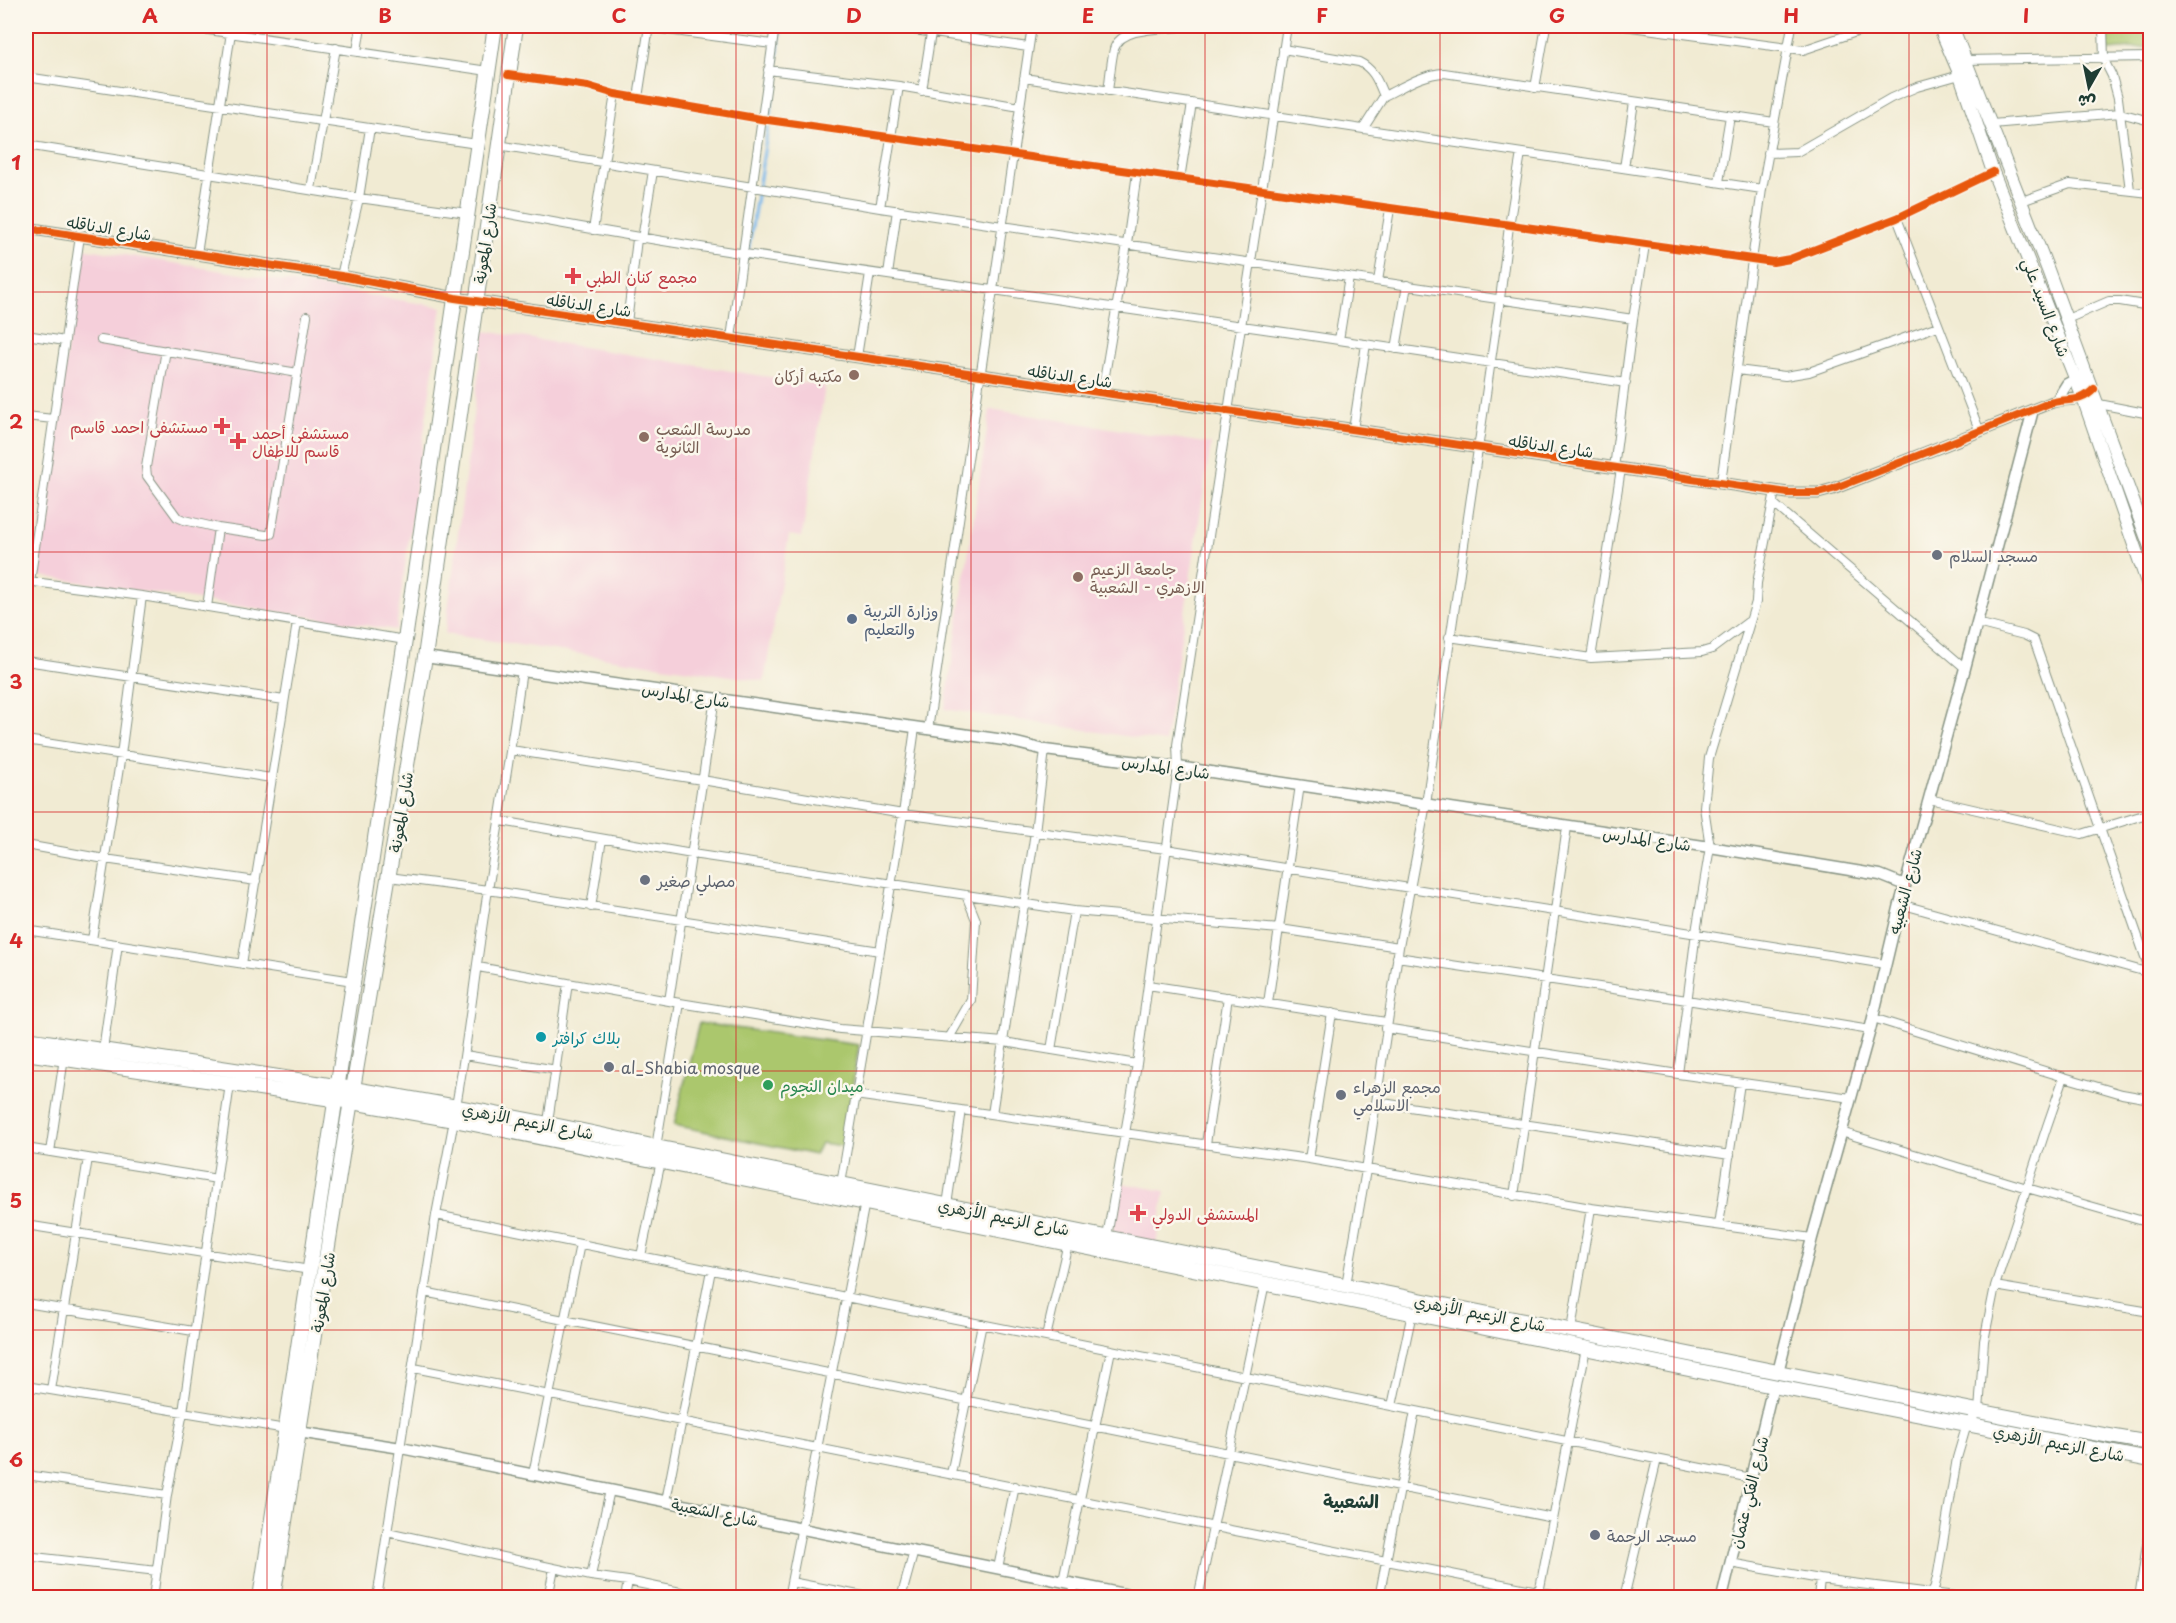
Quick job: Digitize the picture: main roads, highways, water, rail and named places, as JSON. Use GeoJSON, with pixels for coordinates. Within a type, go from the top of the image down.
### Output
{"type":"FeatureCollection","features":[{"type":"Feature","properties":{"kind":"main road","name":"شارع المعونة"},"geometry":{"type":"LineString","coordinates":[[273,1598],[310,1270],[495,26]]}},
{"type":"Feature","properties":{"kind":"main road","name":"شارع المعونة"},"geometry":{"type":"LineString","coordinates":[[260,1598],[353,1095],[425,657],[516,26]]}},
{"type":"Feature","properties":{"kind":"main road","name":"شارع السيد علي"},"geometry":{"type":"LineString","coordinates":[[1939,26],[1960,75],[1993,172],[2083,398],[2151,591]]}},
{"type":"Feature","properties":{"kind":"main road","name":"شارع السيد علي"},"geometry":{"type":"LineString","coordinates":[[1952,26],[2022,201],[2150,542]]}},
{"type":"Feature","properties":{"kind":"main road"},"geometry":{"type":"LineString","coordinates":[[1986,150],[2000,144]]}},
{"type":"Feature","properties":{"kind":"main road","name":"شارع الزعيم الأزهري"},"geometry":{"type":"LineString","coordinates":[[26,1039],[103,1050],[353,1095],[454,1120],[2151,1460]]}},
{"type":"Feature","properties":{"kind":"main road","name":"شارع الزعيم الأزهري"},"geometry":{"type":"LineString","coordinates":[[26,1053],[230,1084],[337,1092]]}},
{"type":"Feature","properties":{"kind":"main road","name":"شارع الزعيم الأزهري"},"geometry":{"type":"LineString","coordinates":[[353,1095],[456,1106],[548,1122],[656,1147],[1778,1372],[2151,1443]]}},
{"type":"Feature","properties":{"kind":"waterway"},"geometry":{"type":"LineString","coordinates":[[748,252],[772,102],[781,26]]}},
{"type":"Feature","properties":{"kind":"place","name":"مجمع كنان الطبي"},"geometry":{"type":"Point","coordinates":[573,276]}},
{"type":"Feature","properties":{"kind":"place","name":"مكتبه أركان"},"geometry":{"type":"Point","coordinates":[854,375]}},
{"type":"Feature","properties":{"kind":"place","name":"مستشفى احمد قاسم"},"geometry":{"type":"Point","coordinates":[222,426]}},
{"type":"Feature","properties":{"kind":"place","name":"مدرسة الشعب الثانوية"},"geometry":{"type":"Point","coordinates":[644,437]}},
{"type":"Feature","properties":{"kind":"place","name":"مستشفى أحمد قاسم للاطفال"},"geometry":{"type":"Point","coordinates":[238,441]}},
{"type":"Feature","properties":{"kind":"place","name":"مسجد السلام"},"geometry":{"type":"Point","coordinates":[1937,555]}},
{"type":"Feature","properties":{"kind":"place","name":"جامعة الزعيم الازهري - الشعبية"},"geometry":{"type":"Point","coordinates":[1078,577]}},
{"type":"Feature","properties":{"kind":"place","name":"وزارة التربية والتعليم"},"geometry":{"type":"Point","coordinates":[852,619]}},
{"type":"Feature","properties":{"kind":"place","name":"مصلي صغير"},"geometry":{"type":"Point","coordinates":[645,880]}},
{"type":"Feature","properties":{"kind":"place","name":"بلاك كرافتر"},"geometry":{"type":"Point","coordinates":[541,1037]}},
{"type":"Feature","properties":{"kind":"place","name":"al_Shabia mosque"},"geometry":{"type":"Point","coordinates":[609,1067]}},
{"type":"Feature","properties":{"kind":"place","name":"ميدان النجوم"},"geometry":{"type":"Point","coordinates":[768,1085]}},
{"type":"Feature","properties":{"kind":"place","name":"مجمع الزهراء الاسلامي"},"geometry":{"type":"Point","coordinates":[1341,1095]}},
{"type":"Feature","properties":{"kind":"place","name":"المستشفى الدولي"},"geometry":{"type":"Point","coordinates":[1138,1213]}},
{"type":"Feature","properties":{"kind":"place","name":"مسجد الرحمة"},"geometry":{"type":"Point","coordinates":[1595,1535]}},
{"type":"Feature","properties":{"kind":"district","name":"الشعبية"},"geometry":{"type":"Point","coordinates":[1351,1500]}}]}
